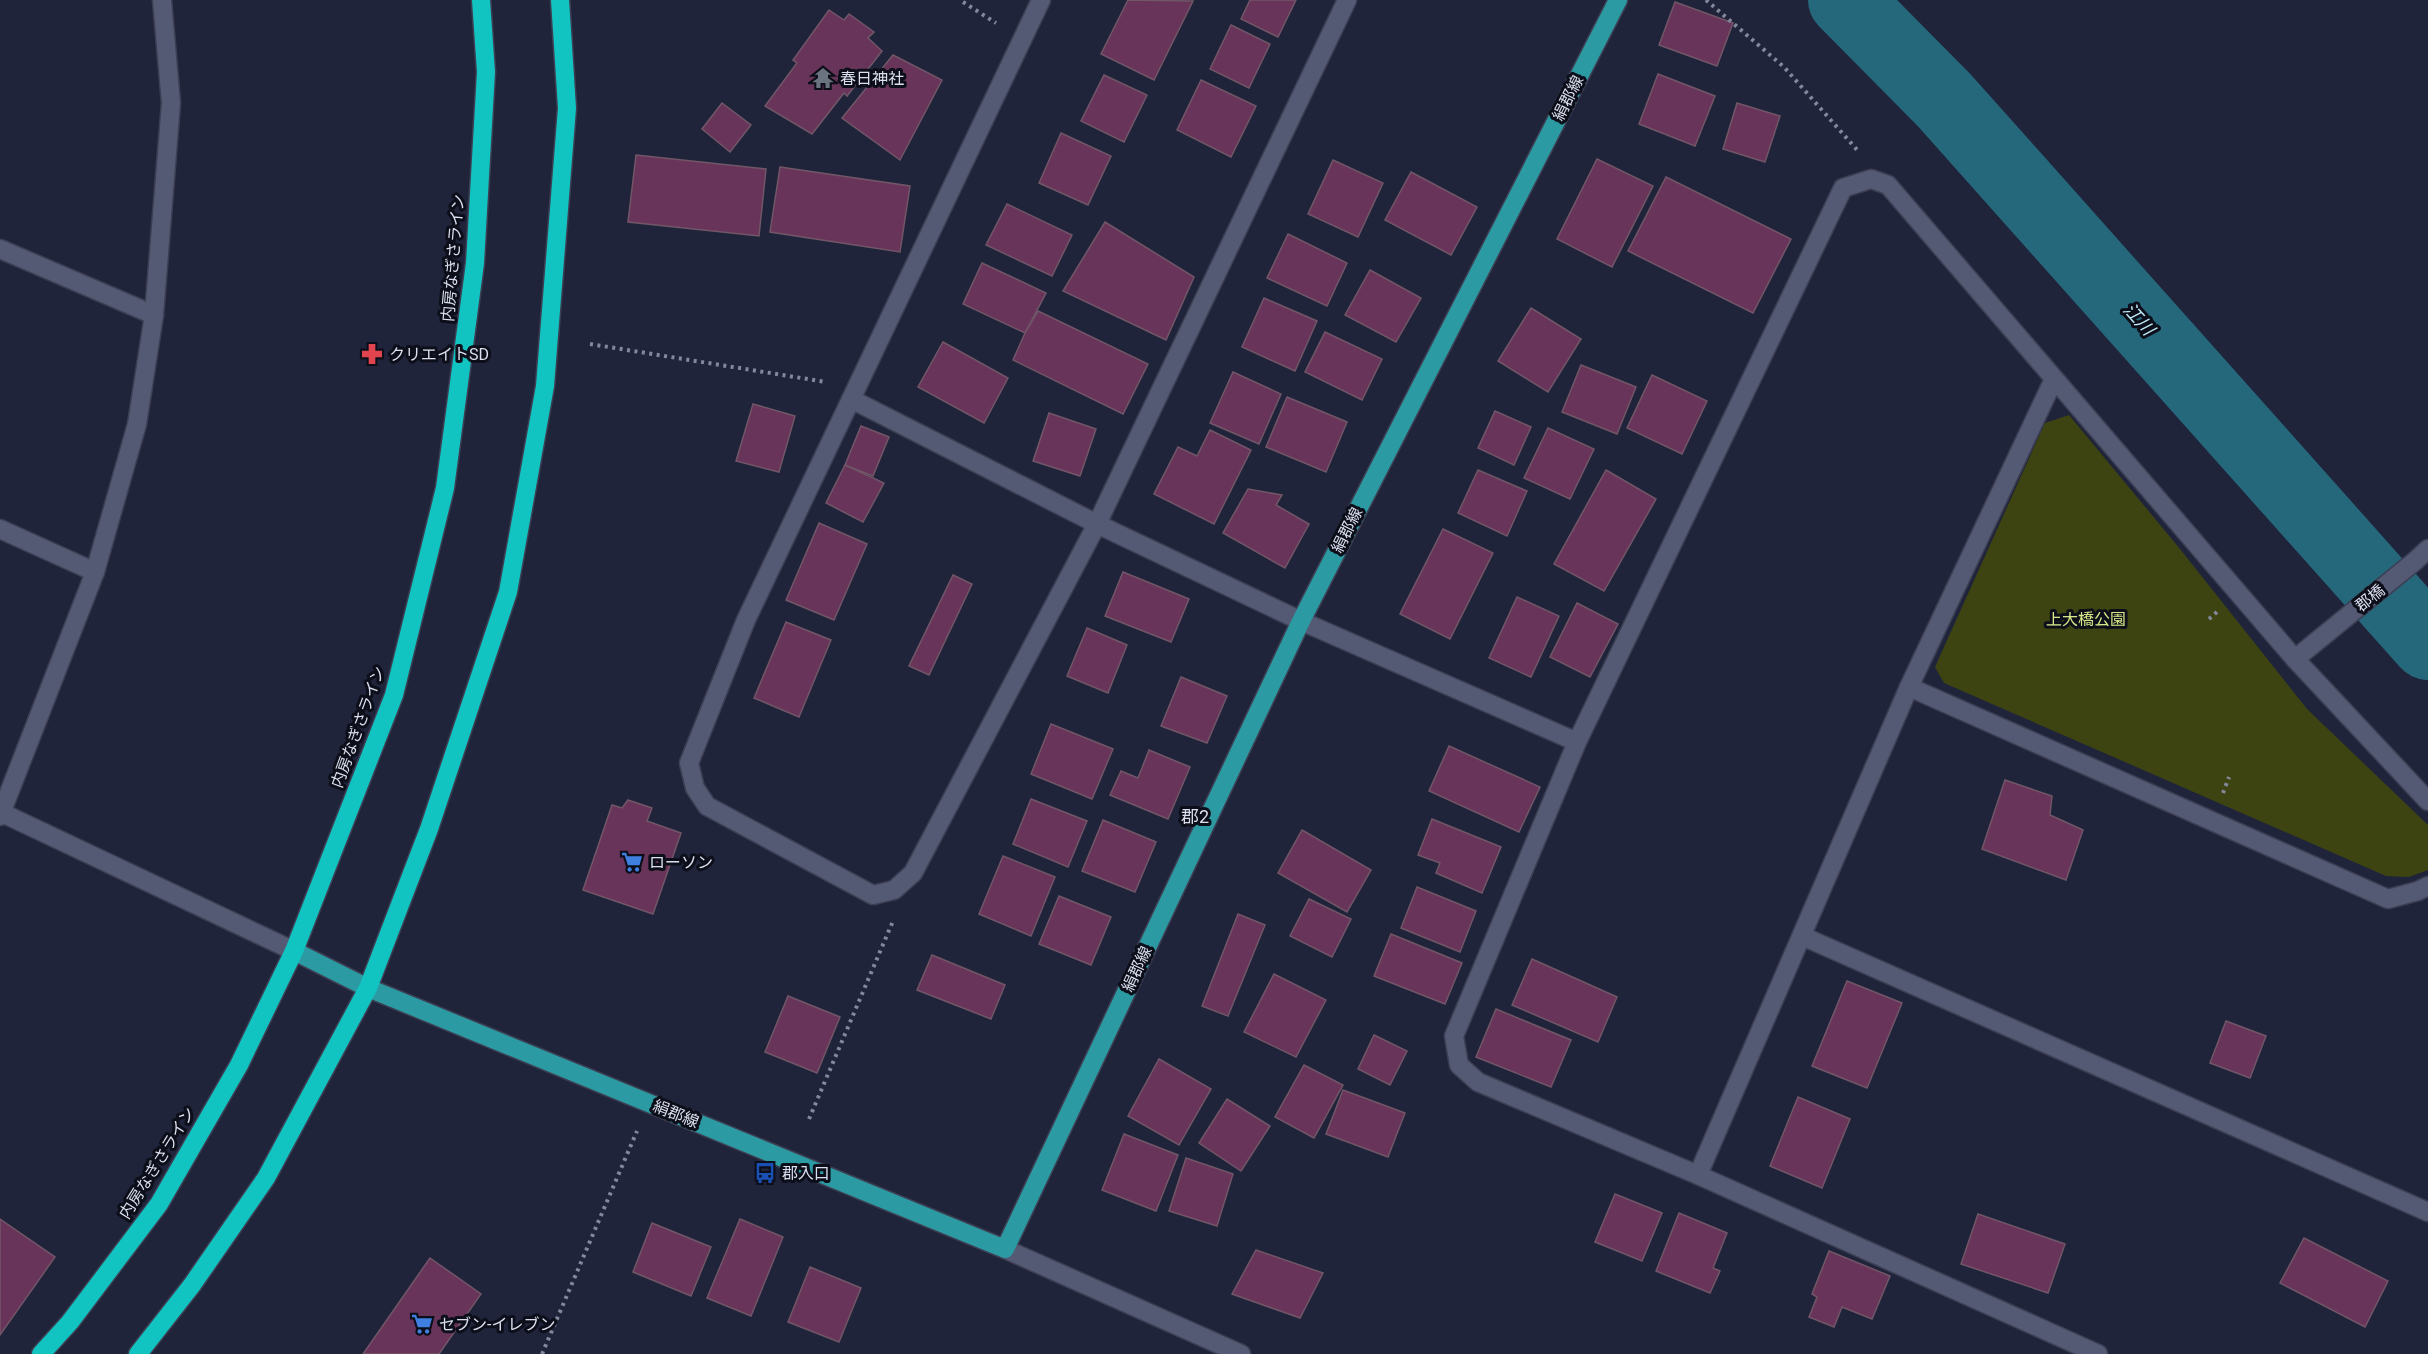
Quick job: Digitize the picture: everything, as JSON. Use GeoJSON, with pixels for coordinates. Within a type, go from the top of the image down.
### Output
{"type":"FeatureCollection","features":[{"type":"Feature","properties":{"kind":"highway","name":"内房なぎさライン"},"geometry":{"type":"LineString","coordinates":[[41,1354],[70,1322],[159,1204],[238,1065],[294,951],[394,695],[446,488],[475,263],[486,72],[481,0]]}},
{"type":"Feature","properties":{"kind":"highway"},"geometry":{"type":"LineString","coordinates":[[138,1354],[192,1285],[266,1178],[368,988],[429,829],[508,592],[546,374],[567,108],[560,0]]}},
{"type":"Feature","properties":{"kind":"main road","name":"絹郡線"},"geometry":{"type":"LineString","coordinates":[[294,951],[368,988],[1005,1249],[1301,621],[1618,0]]}},
{"type":"Feature","properties":{"kind":"street"},"geometry":{"type":"LineString","coordinates":[[162,0],[171,103],[154,315],[137,424],[95,572],[1,814],[294,951]]}},
{"type":"Feature","properties":{"kind":"street"},"geometry":{"type":"LineString","coordinates":[[1041,0],[746,620],[689,763],[695,788],[707,806],[873,895],[894,890],[912,873],[1097,524],[1347,0]]}},
{"type":"Feature","properties":{"kind":"street"},"geometry":{"type":"LineString","coordinates":[[2098,1354],[1698,1175],[1478,1082],[1460,1065],[1454,1036],[1577,742],[1843,188],[1871,179],[1888,185],[2295,659],[2428,801]]}},
{"type":"Feature","properties":{"kind":"street"},"geometry":{"type":"LineString","coordinates":[[0,249],[154,315]]}},
{"type":"Feature","properties":{"kind":"street"},"geometry":{"type":"LineString","coordinates":[[1698,1175],[1909,687],[2054,379]]}},
{"type":"Feature","properties":{"kind":"street"},"geometry":{"type":"LineString","coordinates":[[851,399],[1097,524],[1301,621],[1577,742]]}},
{"type":"Feature","properties":{"kind":"street"},"geometry":{"type":"LineString","coordinates":[[0,529],[95,572]]}},
{"type":"Feature","properties":{"kind":"street","name":"郡橋"},"geometry":{"type":"LineString","coordinates":[[2295,659],[2422,555]]}},
{"type":"Feature","properties":{"kind":"street"},"geometry":{"type":"LineString","coordinates":[[1909,687],[2388,899],[2428,886]]}},
{"type":"Feature","properties":{"kind":"street"},"geometry":{"type":"LineString","coordinates":[[1802,936],[2428,1212]]}},
{"type":"Feature","properties":{"kind":"street"},"geometry":{"type":"LineString","coordinates":[[1005,1249],[1241,1354]]}},
{"type":"Feature","properties":{"kind":"path"},"geometry":{"type":"LineString","coordinates":[[1706,0],[1784,67],[1860,153],[1871,179]]}},
{"type":"Feature","properties":{"kind":"path"},"geometry":{"type":"LineString","coordinates":[[963,2],[1022,40]]}},
{"type":"Feature","properties":{"kind":"path"},"geometry":{"type":"LineString","coordinates":[[591,344],[828,383],[851,399]]}},
{"type":"Feature","properties":{"kind":"path"},"geometry":{"type":"LineString","coordinates":[[2209,619],[2217,613]]}},
{"type":"Feature","properties":{"kind":"path"},"geometry":{"type":"LineString","coordinates":[[2223,795],[2229,777]]}},
{"type":"Feature","properties":{"kind":"path"},"geometry":{"type":"LineString","coordinates":[[809,1119],[912,873]]}},
{"type":"Feature","properties":{"kind":"path"},"geometry":{"type":"LineString","coordinates":[[542,1354],[639,1127]]}},
{"type":"Feature","properties":{"kind":"green space","name":"上大橋公園"},"geometry":{"type":"Polygon","coordinates":[[[2069,415],[2180,549],[2307,709],[2428,825],[2428,870],[2409,877],[2386,876],[1944,683],[1935,667],[2045,423],[2069,415]]]}},
{"type":"Feature","properties":{"kind":"building"},"geometry":{"type":"Polygon","coordinates":[[[1128,0],[1193,1],[1154,80],[1101,54],[1128,0]]]}},
{"type":"Feature","properties":{"kind":"building"},"geometry":{"type":"Polygon","coordinates":[[[1250,0],[1296,0],[1278,37],[1241,19],[1250,0]]]}},
{"type":"Feature","properties":{"kind":"building"},"geometry":{"type":"Polygon","coordinates":[[[1675,2],[1733,23],[1717,66],[1659,45],[1675,2]]]}},
{"type":"Feature","properties":{"kind":"building","name":"春日神社"},"geometry":{"type":"Polygon","coordinates":[[[829,10],[844,20],[849,14],[874,32],[868,38],[882,51],[847,96],[844,93],[812,134],[765,106],[797,63],[793,60],[829,10]]]}},
{"type":"Feature","properties":{"kind":"building"},"geometry":{"type":"Polygon","coordinates":[[[1231,25],[1270,44],[1249,88],[1210,69],[1231,25]]]}},
{"type":"Feature","properties":{"kind":"building"},"geometry":{"type":"Polygon","coordinates":[[[893,55],[942,80],[900,160],[842,118],[893,55]]]}},
{"type":"Feature","properties":{"kind":"building"},"geometry":{"type":"Polygon","coordinates":[[[1658,74],[1715,96],[1695,146],[1639,124],[1658,74]]]}},
{"type":"Feature","properties":{"kind":"building"},"geometry":{"type":"Polygon","coordinates":[[[1104,75],[1147,95],[1124,142],[1081,121],[1104,75]]]}},
{"type":"Feature","properties":{"kind":"building"},"geometry":{"type":"Polygon","coordinates":[[[1201,80],[1256,106],[1231,157],[1177,130],[1201,80]]]}},
{"type":"Feature","properties":{"kind":"building"},"geometry":{"type":"Polygon","coordinates":[[[722,103],[751,125],[730,152],[702,129],[722,103]]]}},
{"type":"Feature","properties":{"kind":"building"},"geometry":{"type":"Polygon","coordinates":[[[1737,103],[1780,116],[1765,162],[1723,149],[1737,103]]]}},
{"type":"Feature","properties":{"kind":"building"},"geometry":{"type":"Polygon","coordinates":[[[1061,133],[1111,156],[1088,205],[1039,183],[1061,133]]]}},
{"type":"Feature","properties":{"kind":"building"},"geometry":{"type":"Polygon","coordinates":[[[636,155],[766,169],[759,236],[628,222],[636,155]]]}},
{"type":"Feature","properties":{"kind":"building"},"geometry":{"type":"Polygon","coordinates":[[[1597,159],[1653,186],[1612,267],[1557,239],[1597,159]]]}},
{"type":"Feature","properties":{"kind":"building"},"geometry":{"type":"Polygon","coordinates":[[[1333,160],[1383,183],[1358,237],[1308,214],[1333,160]]]}},
{"type":"Feature","properties":{"kind":"building"},"geometry":{"type":"Polygon","coordinates":[[[780,167],[910,186],[900,252],[770,232],[780,167]]]}},
{"type":"Feature","properties":{"kind":"building"},"geometry":{"type":"Polygon","coordinates":[[[1411,172],[1477,207],[1451,255],[1385,220],[1411,172]]]}},
{"type":"Feature","properties":{"kind":"building"},"geometry":{"type":"Polygon","coordinates":[[[1666,177],[1791,239],[1753,313],[1628,251],[1666,177]]]}},
{"type":"Feature","properties":{"kind":"building"},"geometry":{"type":"Polygon","coordinates":[[[1007,204],[1072,235],[1052,276],[986,245],[1007,204]]]}},
{"type":"Feature","properties":{"kind":"building"},"geometry":{"type":"Polygon","coordinates":[[[1105,222],[1194,277],[1166,340],[1063,291],[1105,222]]]}},
{"type":"Feature","properties":{"kind":"building"},"geometry":{"type":"Polygon","coordinates":[[[1288,234],[1347,263],[1327,306],[1267,278],[1288,234]]]}},
{"type":"Feature","properties":{"kind":"building"},"geometry":{"type":"Polygon","coordinates":[[[982,263],[1046,293],[1025,333],[963,304],[982,263]]]}},
{"type":"Feature","properties":{"kind":"building"},"geometry":{"type":"Polygon","coordinates":[[[1370,270],[1421,298],[1396,342],[1345,315],[1370,270]]]}},
{"type":"Feature","properties":{"kind":"building"},"geometry":{"type":"Polygon","coordinates":[[[1264,298],[1317,321],[1295,371],[1242,347],[1264,298]]]}},
{"type":"Feature","properties":{"kind":"building"},"geometry":{"type":"Polygon","coordinates":[[[1531,308],[1581,339],[1548,392],[1498,361],[1531,308]]]}},
{"type":"Feature","properties":{"kind":"building"},"geometry":{"type":"Polygon","coordinates":[[[1038,311],[1148,364],[1123,414],[1013,360],[1038,311]]]}},
{"type":"Feature","properties":{"kind":"building"},"geometry":{"type":"Polygon","coordinates":[[[1325,332],[1382,359],[1362,400],[1305,372],[1325,332]]]}},
{"type":"Feature","properties":{"kind":"building"},"geometry":{"type":"Polygon","coordinates":[[[943,342],[1008,378],[984,423],[918,387],[943,342]]]}},
{"type":"Feature","properties":{"kind":"building"},"geometry":{"type":"Polygon","coordinates":[[[1581,365],[1636,387],[1617,434],[1562,412],[1581,365]]]}},
{"type":"Feature","properties":{"kind":"building"},"geometry":{"type":"Polygon","coordinates":[[[1233,372],[1281,394],[1259,444],[1210,423],[1233,372]]]}},
{"type":"Feature","properties":{"kind":"building"},"geometry":{"type":"Polygon","coordinates":[[[1652,375],[1707,401],[1682,454],[1627,428],[1652,375]]]}},
{"type":"Feature","properties":{"kind":"building"},"geometry":{"type":"Polygon","coordinates":[[[1287,397],[1347,422],[1326,472],[1266,447],[1287,397]]]}},
{"type":"Feature","properties":{"kind":"building"},"geometry":{"type":"Polygon","coordinates":[[[753,404],[795,416],[779,472],[736,461],[753,404]]]}},
{"type":"Feature","properties":{"kind":"building"},"geometry":{"type":"Polygon","coordinates":[[[1495,411],[1531,427],[1514,465],[1478,448],[1495,411]]]}},
{"type":"Feature","properties":{"kind":"building"},"geometry":{"type":"Polygon","coordinates":[[[1049,413],[1096,429],[1080,476],[1033,461],[1049,413]]]}},
{"type":"Feature","properties":{"kind":"building"},"geometry":{"type":"Polygon","coordinates":[[[861,426],[889,437],[873,476],[845,465],[861,426]]]}},
{"type":"Feature","properties":{"kind":"building"},"geometry":{"type":"Polygon","coordinates":[[[1548,428],[1594,449],[1570,499],[1524,478],[1548,428]]]}},
{"type":"Feature","properties":{"kind":"building"},"geometry":{"type":"Polygon","coordinates":[[[1210,430],[1251,450],[1214,524],[1154,494],[1178,447],[1197,456],[1210,430]]]}},
{"type":"Feature","properties":{"kind":"building"},"geometry":{"type":"Polygon","coordinates":[[[845,465],[884,483],[863,522],[826,503],[845,465]]]}},
{"type":"Feature","properties":{"kind":"building"},"geometry":{"type":"Polygon","coordinates":[[[1478,470],[1527,491],[1507,536],[1458,513],[1478,470]]]}},
{"type":"Feature","properties":{"kind":"building"},"geometry":{"type":"Polygon","coordinates":[[[1606,470],[1656,499],[1604,591],[1554,564],[1606,470]]]}},
{"type":"Feature","properties":{"kind":"building"},"geometry":{"type":"Polygon","coordinates":[[[1248,489],[1282,495],[1276,505],[1309,524],[1285,568],[1223,533],[1248,489]]]}},
{"type":"Feature","properties":{"kind":"building"},"geometry":{"type":"Polygon","coordinates":[[[819,523],[867,544],[834,620],[786,600],[819,523]]]}},
{"type":"Feature","properties":{"kind":"building"},"geometry":{"type":"Polygon","coordinates":[[[1443,529],[1493,553],[1450,639],[1400,614],[1443,529]]]}},
{"type":"Feature","properties":{"kind":"building"},"geometry":{"type":"Polygon","coordinates":[[[1123,572],[1189,599],[1171,642],[1105,616],[1123,572]]]}},
{"type":"Feature","properties":{"kind":"building"},"geometry":{"type":"Polygon","coordinates":[[[953,575],[972,584],[929,675],[909,666],[953,575]]]}},
{"type":"Feature","properties":{"kind":"building"},"geometry":{"type":"Polygon","coordinates":[[[1517,597],[1559,616],[1531,677],[1489,658],[1517,597]]]}},
{"type":"Feature","properties":{"kind":"building"},"geometry":{"type":"Polygon","coordinates":[[[1577,603],[1618,624],[1590,677],[1550,657],[1577,603]]]}},
{"type":"Feature","properties":{"kind":"building"},"geometry":{"type":"Polygon","coordinates":[[[786,622],[831,640],[799,717],[754,698],[786,622]]]}},
{"type":"Feature","properties":{"kind":"building"},"geometry":{"type":"Polygon","coordinates":[[[1087,628],[1127,645],[1108,693],[1067,676],[1087,628]]]}},
{"type":"Feature","properties":{"kind":"building"},"geometry":{"type":"Polygon","coordinates":[[[1181,677],[1227,696],[1207,743],[1161,726],[1181,677]]]}},
{"type":"Feature","properties":{"kind":"building"},"geometry":{"type":"Polygon","coordinates":[[[1051,724],[1113,749],[1092,799],[1031,774],[1051,724]]]}},
{"type":"Feature","properties":{"kind":"building"},"geometry":{"type":"Polygon","coordinates":[[[1449,746],[1540,787],[1519,832],[1429,791],[1449,746]]]}},
{"type":"Feature","properties":{"kind":"building"},"geometry":{"type":"Polygon","coordinates":[[[1149,750],[1190,767],[1168,819],[1110,795],[1121,771],[1138,778],[1149,750]]]}},
{"type":"Feature","properties":{"kind":"building"},"geometry":{"type":"Polygon","coordinates":[[[2005,780],[2052,796],[2050,815],[2083,830],[2066,880],[1982,849],[2005,780]]]}},
{"type":"Feature","properties":{"kind":"building"},"geometry":{"type":"Polygon","coordinates":[[[1031,799],[1087,821],[1068,867],[1013,844],[1031,799]]]}},
{"type":"Feature","properties":{"kind":"building","name":"ローソン"},"geometry":{"type":"Polygon","coordinates":[[[628,800],[652,808],[647,821],[681,833],[653,914],[583,890],[612,805],[622,808],[628,800]]]}},
{"type":"Feature","properties":{"kind":"building"},"geometry":{"type":"Polygon","coordinates":[[[1432,819],[1501,847],[1482,893],[1436,873],[1440,863],[1418,855],[1432,819]]]}},
{"type":"Feature","properties":{"kind":"building"},"geometry":{"type":"Polygon","coordinates":[[[1103,820],[1156,842],[1135,892],[1082,871],[1103,820]]]}},
{"type":"Feature","properties":{"kind":"building"},"geometry":{"type":"Polygon","coordinates":[[[1302,830],[1371,870],[1347,912],[1278,873],[1302,830]]]}},
{"type":"Feature","properties":{"kind":"building"},"geometry":{"type":"Polygon","coordinates":[[[1003,856],[1055,877],[1031,936],[979,914],[1003,856]]]}},
{"type":"Feature","properties":{"kind":"building"},"geometry":{"type":"Polygon","coordinates":[[[1417,887],[1476,911],[1460,952],[1401,928],[1417,887]]]}},
{"type":"Feature","properties":{"kind":"building"},"geometry":{"type":"Polygon","coordinates":[[[1059,896],[1111,917],[1091,965],[1039,944],[1059,896]]]}},
{"type":"Feature","properties":{"kind":"building"},"geometry":{"type":"Polygon","coordinates":[[[1309,899],[1351,919],[1332,957],[1290,936],[1309,899]]]}},
{"type":"Feature","properties":{"kind":"building"},"geometry":{"type":"Polygon","coordinates":[[[1238,914],[1265,925],[1228,1016],[1202,1006],[1238,914]]]}},
{"type":"Feature","properties":{"kind":"building"},"geometry":{"type":"Polygon","coordinates":[[[1391,934],[1462,963],[1445,1004],[1374,976],[1391,934]]]}},
{"type":"Feature","properties":{"kind":"building"},"geometry":{"type":"Polygon","coordinates":[[[932,955],[1005,985],[991,1019],[917,990],[932,955]]]}},
{"type":"Feature","properties":{"kind":"building"},"geometry":{"type":"Polygon","coordinates":[[[1532,959],[1617,997],[1598,1042],[1512,1005],[1532,959]]]}},
{"type":"Feature","properties":{"kind":"building"},"geometry":{"type":"Polygon","coordinates":[[[1274,974],[1326,1000],[1296,1057],[1244,1032],[1274,974]]]}},
{"type":"Feature","properties":{"kind":"building"},"geometry":{"type":"Polygon","coordinates":[[[1847,981],[1902,1003],[1867,1088],[1812,1066],[1847,981]]]}},
{"type":"Feature","properties":{"kind":"building"},"geometry":{"type":"Polygon","coordinates":[[[788,996],[840,1017],[817,1073],[765,1052],[788,996]]]}},
{"type":"Feature","properties":{"kind":"building"},"geometry":{"type":"Polygon","coordinates":[[[1496,1009],[1571,1040],[1551,1087],[1476,1057],[1496,1009]]]}},
{"type":"Feature","properties":{"kind":"building"},"geometry":{"type":"Polygon","coordinates":[[[2226,1021],[2266,1036],[2250,1078],[2210,1063],[2226,1021]]]}},
{"type":"Feature","properties":{"kind":"building"},"geometry":{"type":"Polygon","coordinates":[[[1374,1035],[1407,1051],[1390,1085],[1358,1069],[1374,1035]]]}},
{"type":"Feature","properties":{"kind":"building"},"geometry":{"type":"Polygon","coordinates":[[[1159,1059],[1211,1089],[1179,1145],[1128,1116],[1159,1059]]]}},
{"type":"Feature","properties":{"kind":"building"},"geometry":{"type":"Polygon","coordinates":[[[1304,1065],[1343,1085],[1314,1138],[1275,1117],[1304,1065]]]}},
{"type":"Feature","properties":{"kind":"building"},"geometry":{"type":"Polygon","coordinates":[[[1343,1090],[1405,1113],[1388,1157],[1326,1134],[1343,1090]]]}},
{"type":"Feature","properties":{"kind":"building"},"geometry":{"type":"Polygon","coordinates":[[[1798,1097],[1850,1119],[1822,1188],[1770,1166],[1798,1097]]]}},
{"type":"Feature","properties":{"kind":"building"},"geometry":{"type":"Polygon","coordinates":[[[1227,1099],[1270,1126],[1241,1171],[1199,1143],[1227,1099]]]}},
{"type":"Feature","properties":{"kind":"building"},"geometry":{"type":"Polygon","coordinates":[[[1124,1134],[1178,1155],[1156,1211],[1102,1190],[1124,1134]]]}},
{"type":"Feature","properties":{"kind":"building"},"geometry":{"type":"Polygon","coordinates":[[[1186,1158],[1233,1174],[1217,1226],[1169,1211],[1186,1158]]]}},
{"type":"Feature","properties":{"kind":"building"},"geometry":{"type":"Polygon","coordinates":[[[1615,1194],[1662,1213],[1642,1261],[1595,1242],[1615,1194]]]}},
{"type":"Feature","properties":{"kind":"building"},"geometry":{"type":"Polygon","coordinates":[[[1679,1213],[1727,1233],[1713,1268],[1720,1271],[1710,1293],[1656,1271],[1679,1213]]]}},
{"type":"Feature","properties":{"kind":"building"},"geometry":{"type":"Polygon","coordinates":[[[1978,1214],[2065,1244],[2048,1293],[1961,1264],[1978,1214]]]}},
{"type":"Feature","properties":{"kind":"building"},"geometry":{"type":"Polygon","coordinates":[[[0,1219],[55,1257],[0,1335],[0,1219]]]}},
{"type":"Feature","properties":{"kind":"building"},"geometry":{"type":"Polygon","coordinates":[[[740,1219],[783,1237],[751,1316],[707,1298],[740,1219]]]}},
{"type":"Feature","properties":{"kind":"building"},"geometry":{"type":"Polygon","coordinates":[[[652,1223],[711,1247],[691,1296],[633,1272],[652,1223]]]}},
{"type":"Feature","properties":{"kind":"building"},"geometry":{"type":"Polygon","coordinates":[[[2304,1238],[2388,1281],[2365,1327],[2280,1283],[2304,1238]]]}},
{"type":"Feature","properties":{"kind":"building"},"geometry":{"type":"Polygon","coordinates":[[[1256,1250],[1323,1273],[1300,1318],[1232,1294],[1256,1250]]]}},
{"type":"Feature","properties":{"kind":"building"},"geometry":{"type":"Polygon","coordinates":[[[1829,1251],[1890,1276],[1872,1319],[1842,1307],[1834,1327],[1809,1317],[1817,1297],[1812,1294],[1829,1251]]]}},
{"type":"Feature","properties":{"kind":"building","name":"セブン-イレブン"},"geometry":{"type":"Polygon","coordinates":[[[430,1258],[481,1294],[439,1354],[363,1354],[430,1258]]]}},
{"type":"Feature","properties":{"kind":"building"},"geometry":{"type":"Polygon","coordinates":[[[810,1267],[861,1288],[839,1342],[788,1322],[810,1267]]]}},
{"type":"Feature","properties":{"kind":"waterway","name":"江川"},"geometry":{"type":"LineString","coordinates":[[1845,0],[1944,100],[2428,643]]}},
{"type":"Feature","properties":{"kind":"place","name":"春日神社"},"geometry":{"type":"Point","coordinates":[823,78]}},
{"type":"Feature","properties":{"kind":"place","name":"クリエイトSD"},"geometry":{"type":"Point","coordinates":[372,354]}},
{"type":"Feature","properties":{"kind":"place","name":"ローソン"},"geometry":{"type":"Point","coordinates":[632,862]}},
{"type":"Feature","properties":{"kind":"place","name":"郡入口"},"geometry":{"type":"Point","coordinates":[765,1173]}},
{"type":"Feature","properties":{"kind":"place","name":"セブン-イレブン"},"geometry":{"type":"Point","coordinates":[422,1324]}},
{"type":"Feature","properties":{"kind":"district","name":"郡2"},"geometry":{"type":"Point","coordinates":[1195,816]}}]}
